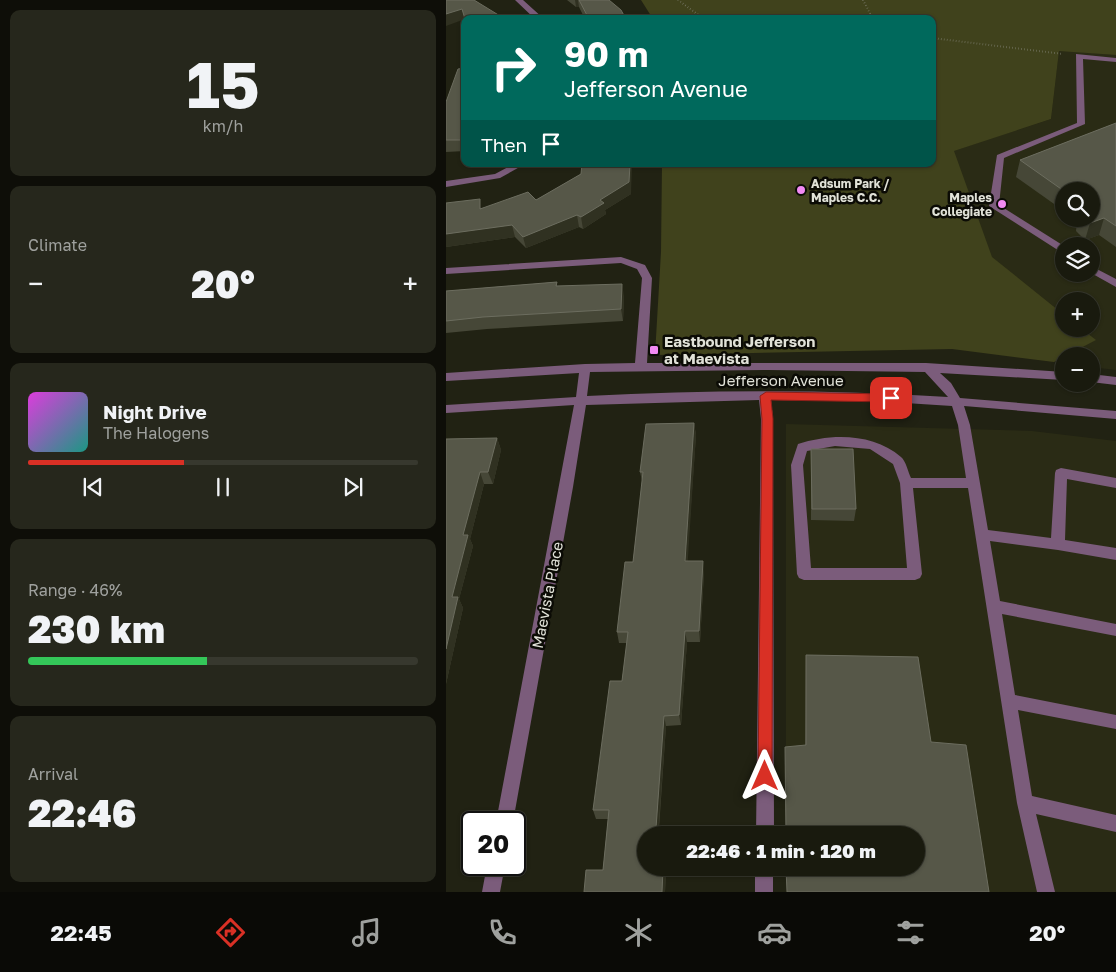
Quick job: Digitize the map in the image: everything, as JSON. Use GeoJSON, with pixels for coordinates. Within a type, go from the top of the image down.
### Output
{"type":"FeatureCollection","features":[{"type":"Feature","properties":{"kind":"street"},"geometry":{"type":"LineString","coordinates":[[519,0],[536,15]]}},
{"type":"Feature","properties":{"kind":"street"},"geometry":{"type":"LineString","coordinates":[[1055,245],[994,206],[1000,157],[1080,124],[1079,56],[1116,60]]}},
{"type":"Feature","properties":{"kind":"street"},"geometry":{"type":"LineString","coordinates":[[446,184],[497,176],[514,167]]}},
{"type":"Feature","properties":{"kind":"street"},"geometry":{"type":"LineString","coordinates":[[446,271],[621,260],[640,265],[646,270],[647,278],[641,367]]}},
{"type":"Feature","properties":{"kind":"street"},"geometry":{"type":"LineString","coordinates":[[1100,274],[1116,284]]}},
{"type":"Feature","properties":{"kind":"street","name":"Jefferson Avenue"},"geometry":{"type":"LineString","coordinates":[[446,377],[500,372],[585,368],[844,365],[926,367],[1055,375]]}},
{"type":"Feature","properties":{"kind":"street"},"geometry":{"type":"LineString","coordinates":[[926,367],[947,384],[958,402],[982,534],[1025,803],[1046,892]]}},
{"type":"Feature","properties":{"kind":"street","name":"Maevista Place"},"geometry":{"type":"LineString","coordinates":[[506,811],[567,487],[582,399],[585,368]]}},
{"type":"Feature","properties":{"kind":"street"},"geometry":{"type":"LineString","coordinates":[[1100,379],[1116,381]]}},
{"type":"Feature","properties":{"kind":"street"},"geometry":{"type":"LineString","coordinates":[[765,826],[768,419],[766,396]]}},
{"type":"Feature","properties":{"kind":"street","name":"Jefferson Avenue"},"geometry":{"type":"LineString","coordinates":[[446,409],[582,399],[766,396],[874,397],[1116,415]]}},
{"type":"Feature","properties":{"kind":"street"},"geometry":{"type":"LineString","coordinates":[[835,441],[873,445],[898,462],[906,483],[916,574],[804,574],[797,465],[802,448],[835,441]]}},
{"type":"Feature","properties":{"kind":"street"},"geometry":{"type":"LineString","coordinates":[[1058,544],[1061,473],[1116,482]]}},
{"type":"Feature","properties":{"kind":"street"},"geometry":{"type":"LineString","coordinates":[[906,483],[973,483]]}},
{"type":"Feature","properties":{"kind":"street"},"geometry":{"type":"LineString","coordinates":[[982,534],[1116,554]]}},
{"type":"Feature","properties":{"kind":"street"},"geometry":{"type":"LineString","coordinates":[[993,606],[1116,630]]}},
{"type":"Feature","properties":{"kind":"street"},"geometry":{"type":"LineString","coordinates":[[1009,701],[1116,722]]}},
{"type":"Feature","properties":{"kind":"street"},"geometry":{"type":"LineString","coordinates":[[1025,803],[1116,824]]}},
{"type":"Feature","properties":{"kind":"street"},"geometry":{"type":"LineString","coordinates":[[491,892],[494,876]]}},
{"type":"Feature","properties":{"kind":"street"},"geometry":{"type":"LineString","coordinates":[[764,876],[764,892]]}},
{"type":"Feature","properties":{"kind":"path"},"geometry":{"type":"LineString","coordinates":[[678,0],[699,15]]}},
{"type":"Feature","properties":{"kind":"path"},"geometry":{"type":"LineString","coordinates":[[863,0],[871,15]]}},
{"type":"Feature","properties":{"kind":"path"},"geometry":{"type":"LineString","coordinates":[[936,38],[1079,56]]}},
{"type":"Feature","properties":{"kind":"shaded area","name":"Adsum Park / Maples C.C."},"geometry":{"type":"Polygon","coordinates":[[[641,0],[1116,0],[1116,55],[1059,51],[1051,119],[954,151],[992,257],[1055,308],[1055,337],[1092,337],[1096,340],[1083,347],[1055,347],[1054,362],[952,349],[655,355],[661,252],[662,167],[936,167],[936,15],[650,15],[641,0]]]}},
{"type":"Feature","properties":{"kind":"shaded area","name":"Maples Collegiate"},"geometry":{"type":"Polygon","coordinates":[[[1059,50],[1116,55],[1116,370],[1100,368],[1100,347],[1082,347],[1095,340],[1091,337],[1100,337],[1100,292],[1055,292],[1055,308],[941,217],[938,156],[1051,119],[1059,50]]]}},
{"type":"Feature","properties":{"kind":"shaded area"},"geometry":{"type":"Polygon","coordinates":[[[786,424],[1032,431],[1116,441],[1116,892],[786,892],[873,876],[925,876],[925,826],[786,826],[786,424]]]}},
{"type":"Feature","properties":{"kind":"building"},"geometry":{"type":"Polygon","coordinates":[[[446,0],[474,0],[498,15],[464,15],[462,9],[446,14],[446,0]]]}},
{"type":"Feature","properties":{"kind":"building"},"geometry":{"type":"Polygon","coordinates":[[[579,0],[609,0],[621,10],[624,15],[587,15],[579,0]]]}},
{"type":"Feature","properties":{"kind":"building"},"geometry":{"type":"Polygon","coordinates":[[[458,69],[461,69],[461,140],[446,140],[446,102],[458,69]]]}},
{"type":"Feature","properties":{"kind":"building"},"geometry":{"type":"Polygon","coordinates":[[[1116,123],[1116,226],[1104,218],[1100,219],[1100,182],[1055,182],[1055,185],[1020,160],[1116,123]]]}},
{"type":"Feature","properties":{"kind":"building"},"geometry":{"type":"Polygon","coordinates":[[[582,167],[630,167],[629,182],[600,200],[604,203],[581,217],[577,215],[523,237],[512,225],[446,234],[446,203],[480,199],[480,209],[528,192],[536,200],[581,174],[582,167]]]}},
{"type":"Feature","properties":{"kind":"building"},"geometry":{"type":"Polygon","coordinates":[[[557,282],[556,286],[622,284],[621,309],[446,321],[446,291],[557,282]]]}},
{"type":"Feature","properties":{"kind":"building"},"geometry":{"type":"Polygon","coordinates":[[[694,423],[685,561],[703,561],[699,631],[685,631],[679,715],[664,716],[656,826],[637,826],[637,876],[663,876],[662,892],[584,892],[586,870],[603,870],[609,810],[593,810],[610,681],[622,681],[628,632],[617,632],[625,562],[633,562],[643,472],[640,472],[646,424],[694,423]]]}},
{"type":"Feature","properties":{"kind":"building"},"geometry":{"type":"Polygon","coordinates":[[[497,438],[488,472],[480,472],[463,535],[468,535],[452,597],[458,597],[446,649],[446,439],[497,438]]]}},
{"type":"Feature","properties":{"kind":"building"},"geometry":{"type":"Polygon","coordinates":[[[811,449],[853,449],[856,509],[812,509],[811,449]]]}},
{"type":"Feature","properties":{"kind":"building"},"geometry":{"type":"Polygon","coordinates":[[[806,655],[918,657],[931,742],[966,745],[989,892],[787,892],[786,876],[925,876],[925,826],[786,826],[785,747],[806,745],[806,655]]]}},
{"type":"Feature","properties":{"kind":"place","name":"Adsum Park / Maples C.C."},"geometry":{"type":"Point","coordinates":[801,190]}},
{"type":"Feature","properties":{"kind":"place","name":"Maples Collegiate"},"geometry":{"type":"Point","coordinates":[1002,204]}},
{"type":"Feature","properties":{"kind":"place","name":"Eastbound Jefferson at Maevista"},"geometry":{"type":"Point","coordinates":[654,350]}},
{"type":"Feature","properties":{"kind":"route"},"geometry":{"type":"LineString","coordinates":[[765,776],[768,419],[766,396],[891,398]]}}]}
